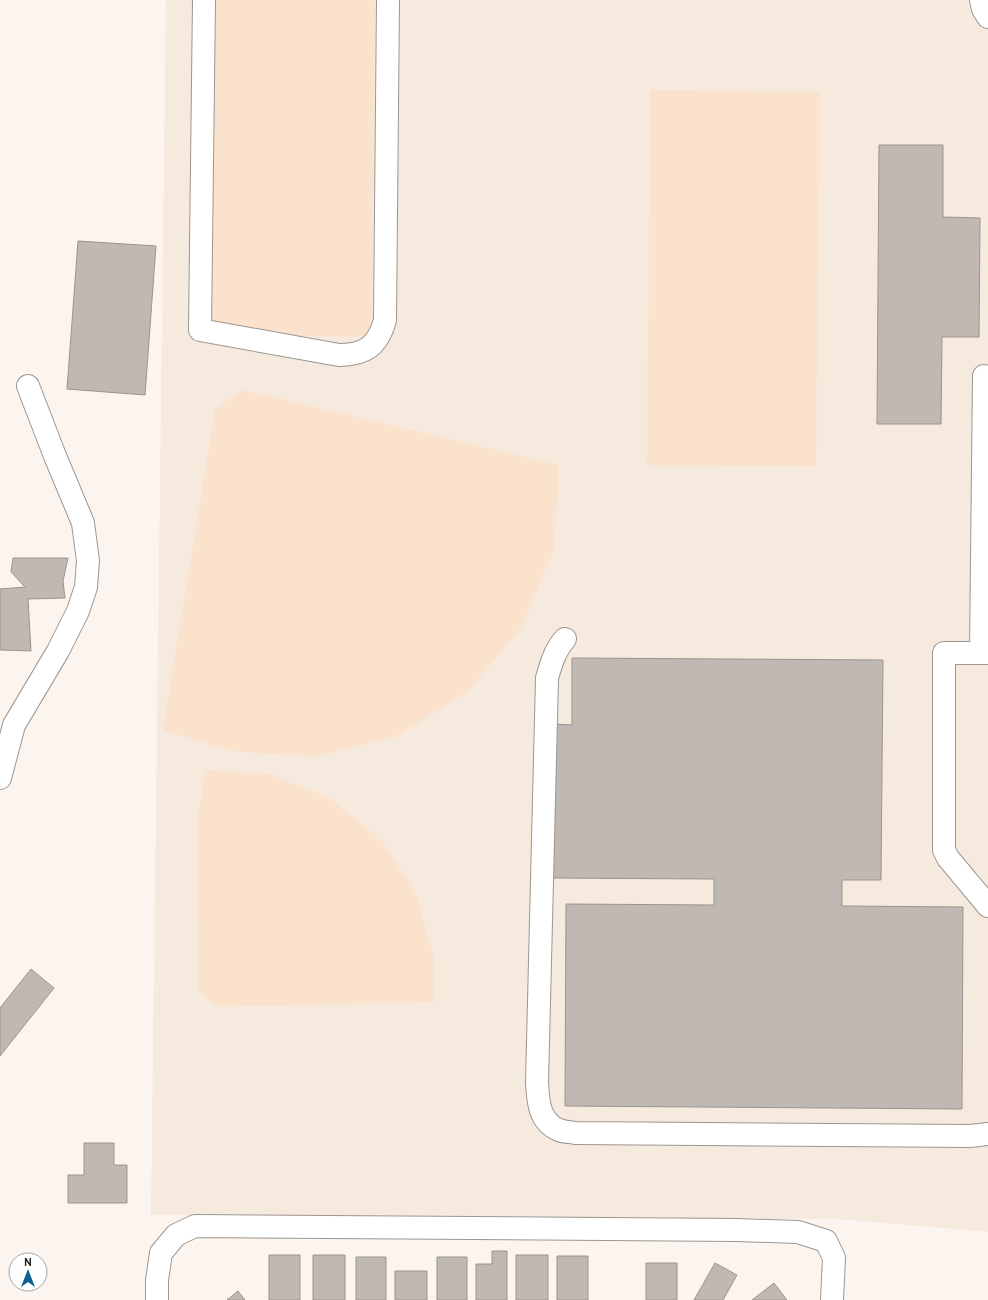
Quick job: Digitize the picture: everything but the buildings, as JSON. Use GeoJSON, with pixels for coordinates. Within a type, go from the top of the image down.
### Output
{"type":"FeatureCollection","features":[{"type":"Feature","properties":{"kind":"street"},"geometry":{"type":"LineString","coordinates":[[204,0],[200,330],[339,355],[352,355],[364,351],[374,343],[382,332],[385,320],[388,0]]}},
{"type":"Feature","properties":{"kind":"street"},"geometry":{"type":"LineString","coordinates":[[982,0],[983,9],[988,17]]}},
{"type":"Feature","properties":{"kind":"street"},"geometry":{"type":"LineString","coordinates":[[984,376],[985,652],[944,654],[944,850],[948,858],[988,906]]}},
{"type":"Feature","properties":{"kind":"street"},"geometry":{"type":"LineString","coordinates":[[0,778],[14,725],[58,651],[78,611],[86,587],[88,562],[83,523],[28,386]]}},
{"type":"Feature","properties":{"kind":"street"},"geometry":{"type":"LineString","coordinates":[[565,640],[560,645],[551,662],[547,678],[537,1083],[538,1105],[546,1121],[558,1130],[575,1133],[970,1136],[988,1134]]}},
{"type":"Feature","properties":{"kind":"street"},"geometry":{"type":"LineString","coordinates":[[157,1300],[157,1280],[161,1253],[176,1235],[195,1226],[262,1226],[729,1230],[798,1232],[826,1241],[834,1258],[832,1300]]}},
{"type":"Feature","properties":{"kind":"shaded area"},"geometry":{"type":"Polygon","coordinates":[[[166,0],[988,0],[988,1232],[839,1219],[151,1215],[166,0]]]}},
{"type":"Feature","properties":{"kind":"shaded area"},"geometry":{"type":"Polygon","coordinates":[[[212,0],[375,0],[372,337],[208,335],[212,0]]]}},
{"type":"Feature","properties":{"kind":"shaded area"},"geometry":{"type":"Polygon","coordinates":[[[650,90],[820,92],[816,466],[647,465],[650,90]]]}},
{"type":"Feature","properties":{"kind":"shaded area"},"geometry":{"type":"Polygon","coordinates":[[[243,390],[559,465],[554,549],[522,627],[468,691],[397,736],[315,757],[231,751],[163,730],[215,410],[243,390]]]}},
{"type":"Feature","properties":{"kind":"shaded area"},"geometry":{"type":"Polygon","coordinates":[[[205,770],[270,774],[331,799],[382,841],[417,896],[434,959],[434,1002],[218,1007],[199,991],[197,824],[205,770]]]}}]}
